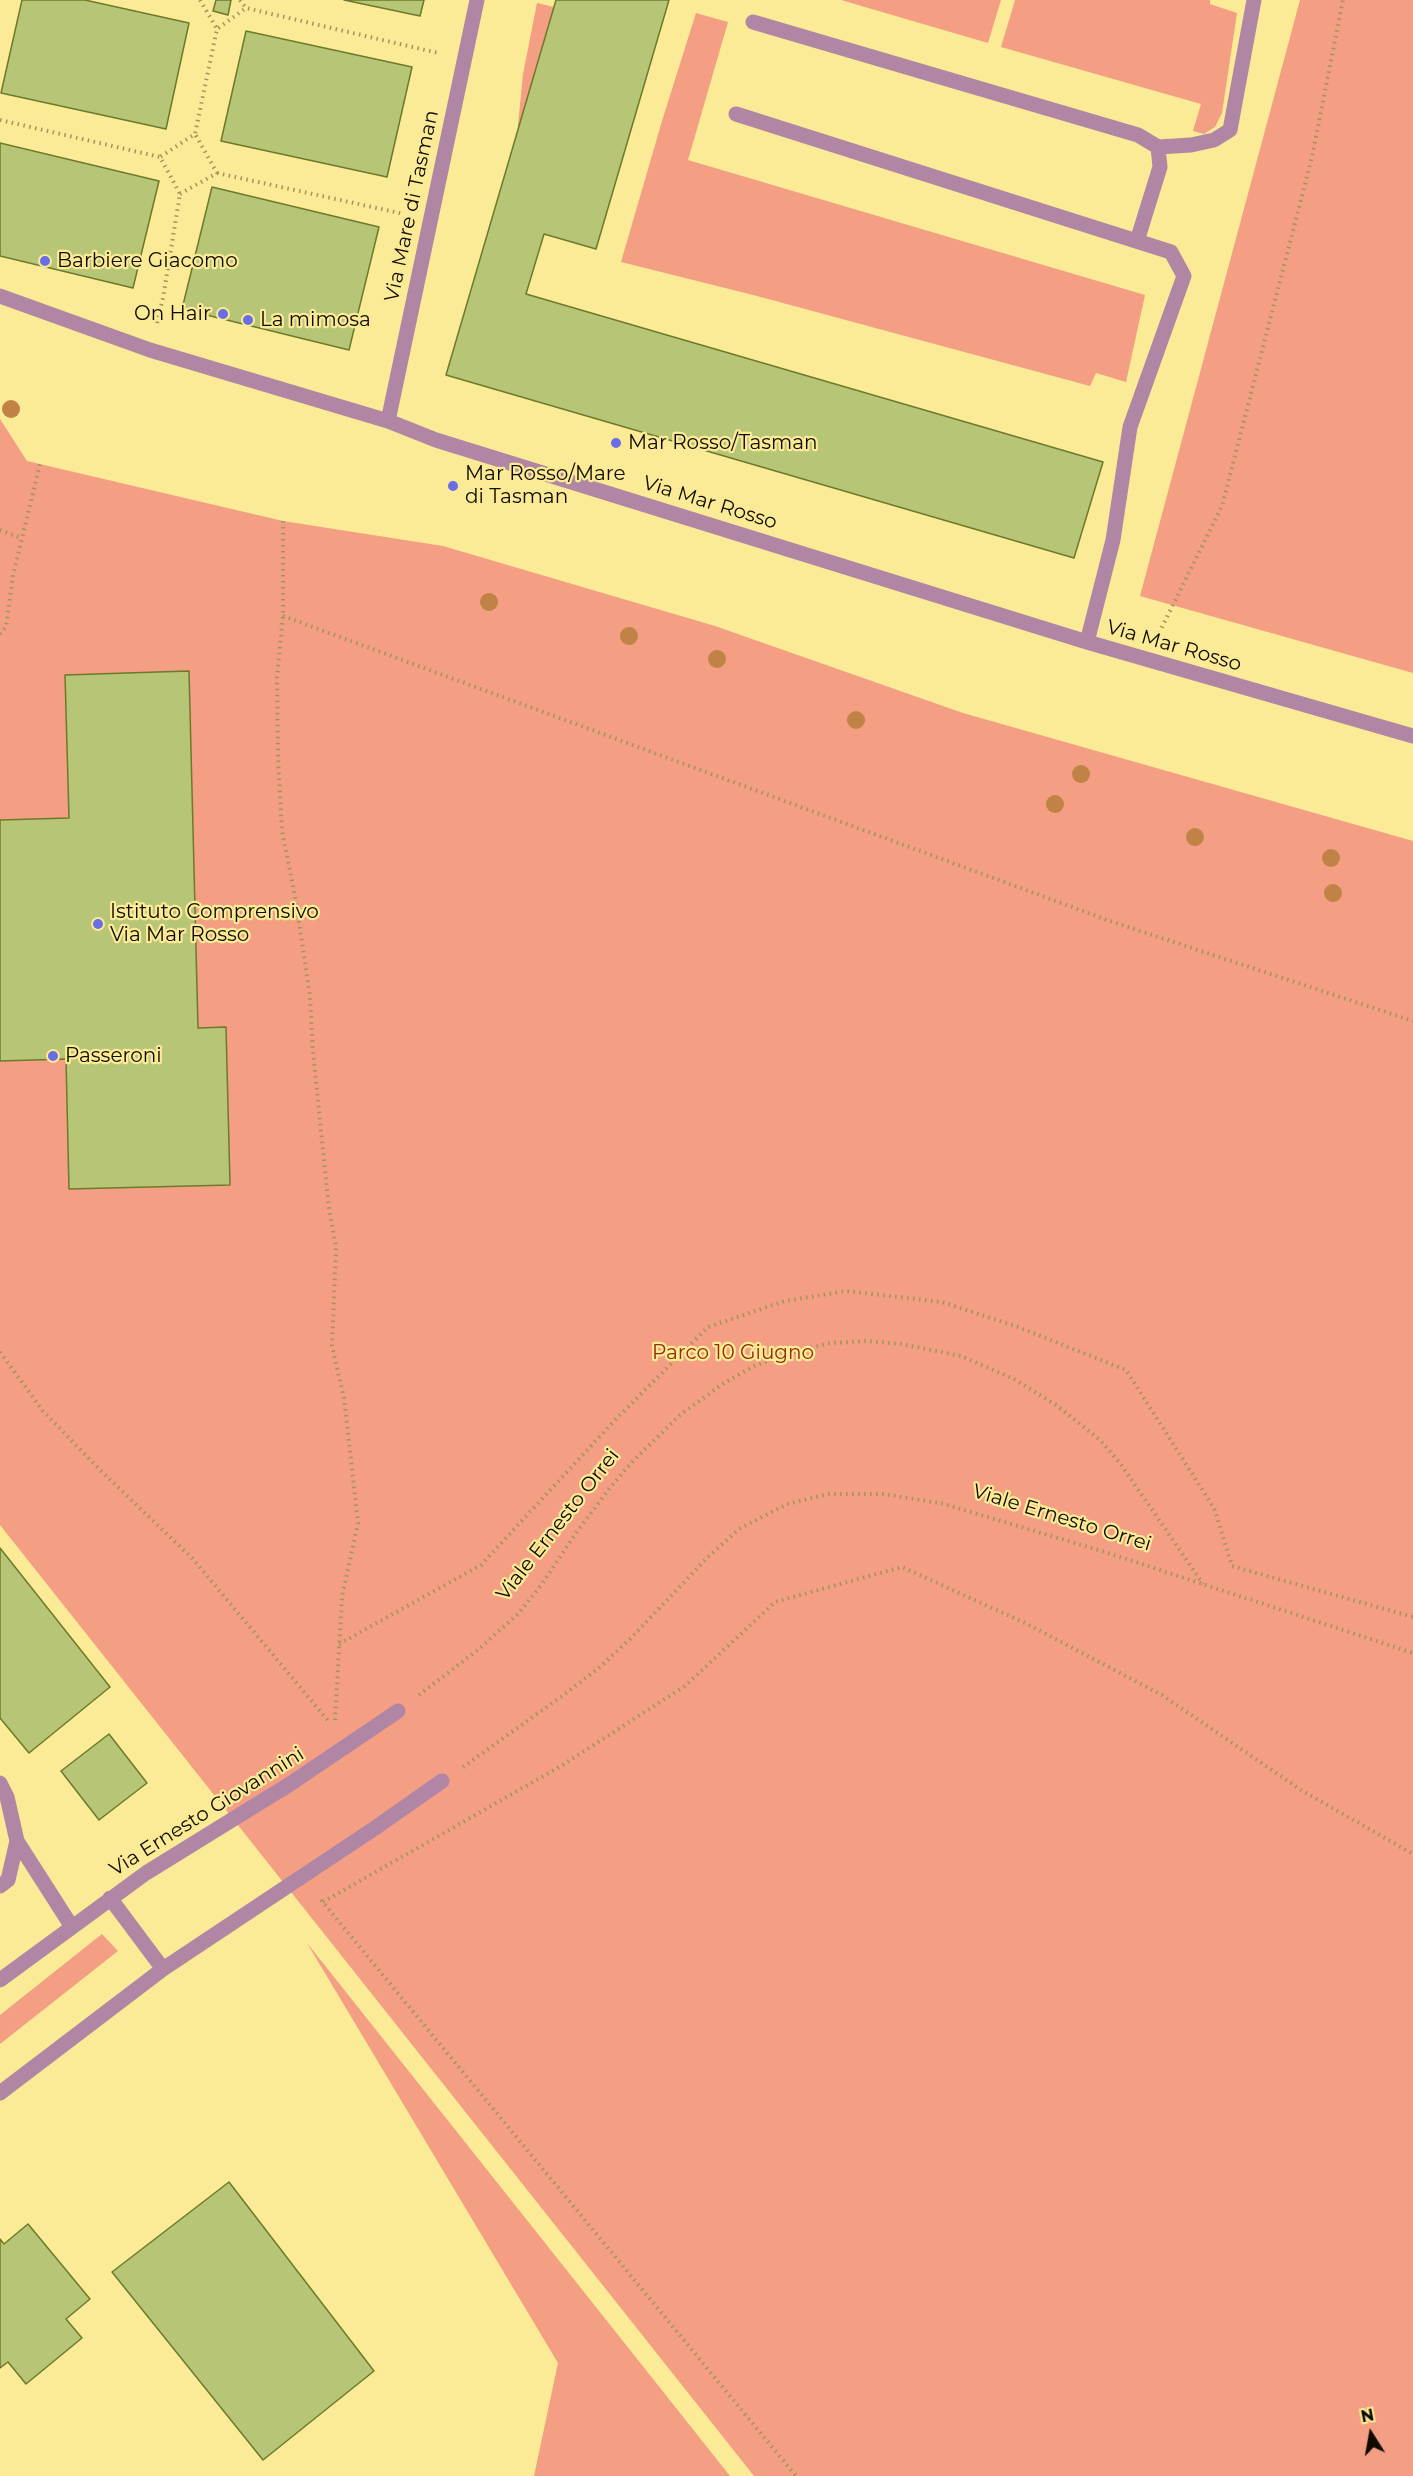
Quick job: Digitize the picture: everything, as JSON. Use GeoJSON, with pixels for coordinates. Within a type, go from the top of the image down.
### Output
{"type":"FeatureCollection","features":[{"type":"Feature","properties":{"kind":"street","name":"Via Mare di Tasman"},"geometry":{"type":"LineString","coordinates":[[388,421],[477,0]]}},
{"type":"Feature","properties":{"kind":"street"},"geometry":{"type":"LineString","coordinates":[[753,22],[1138,135],[1158,147],[1191,145],[1214,140],[1230,130],[1254,0]]}},
{"type":"Feature","properties":{"kind":"street"},"geometry":{"type":"LineString","coordinates":[[736,114],[1171,252],[1184,276],[1130,427],[1113,540],[1087,642]]}},
{"type":"Feature","properties":{"kind":"street"},"geometry":{"type":"LineString","coordinates":[[1137,241],[1160,167],[1158,147]]}},
{"type":"Feature","properties":{"kind":"street","name":"Via Mar Rosso"},"geometry":{"type":"LineString","coordinates":[[0,296],[150,350],[388,421],[436,440],[1087,642],[1413,736]]}},
{"type":"Feature","properties":{"kind":"street","name":"Via Ernesto Giovannini"},"geometry":{"type":"LineString","coordinates":[[0,1980],[153,1869],[326,1761],[398,1711]]}},
{"type":"Feature","properties":{"kind":"street"},"geometry":{"type":"LineString","coordinates":[[0,2093],[164,1969],[442,1781]]}},
{"type":"Feature","properties":{"kind":"street"},"geometry":{"type":"LineString","coordinates":[[0,1783],[7,1797],[17,1841],[72,1927]]}},
{"type":"Feature","properties":{"kind":"street"},"geometry":{"type":"LineString","coordinates":[[0,1886],[8,1880],[17,1841]]}},
{"type":"Feature","properties":{"kind":"street","name":"Via Ernesto Giovannini"},"geometry":{"type":"LineString","coordinates":[[111,1898],[164,1969]]}},
{"type":"Feature","properties":{"kind":"path"},"geometry":{"type":"LineString","coordinates":[[200,0],[218,29]]}},
{"type":"Feature","properties":{"kind":"path"},"geometry":{"type":"LineString","coordinates":[[240,0],[246,8],[465,58]]}},
{"type":"Feature","properties":{"kind":"path"},"geometry":{"type":"LineString","coordinates":[[1173,606],[1222,506],[1312,157],[1343,0]]}},
{"type":"Feature","properties":{"kind":"path"},"geometry":{"type":"LineString","coordinates":[[218,173],[195,134],[218,29],[246,8]]}},
{"type":"Feature","properties":{"kind":"path"},"geometry":{"type":"LineString","coordinates":[[0,120],[160,158],[180,194],[163,298],[150,350]]}},
{"type":"Feature","properties":{"kind":"path"},"geometry":{"type":"LineString","coordinates":[[160,158],[195,134]]}},
{"type":"Feature","properties":{"kind":"path"},"geometry":{"type":"LineString","coordinates":[[180,194],[218,173],[430,220]]}},
{"type":"Feature","properties":{"kind":"path"},"geometry":{"type":"LineString","coordinates":[[0,634],[6,627],[13,575],[40,464]]}},
{"type":"Feature","properties":{"kind":"path"},"geometry":{"type":"LineString","coordinates":[[0,1352],[43,1411],[101,1471],[192,1558],[334,1728],[342,1597],[358,1523],[344,1398],[332,1346],[336,1247],[328,1198],[313,1052],[310,996],[295,896],[282,831],[277,677],[283,616],[283,521]]}},
{"type":"Feature","properties":{"kind":"path"},"geometry":{"type":"LineString","coordinates":[[0,530],[21,538]]}},
{"type":"Feature","properties":{"kind":"path"},"geometry":{"type":"LineString","coordinates":[[283,616],[1110,921],[1413,1021]]}},
{"type":"Feature","properties":{"kind":"path"},"geometry":{"type":"LineString","coordinates":[[339,1644],[481,1565],[614,1422],[708,1327],[784,1301],[846,1291],[942,1302],[1018,1327],[1126,1370],[1214,1508],[1232,1566],[1413,1617]]}},
{"type":"Feature","properties":{"kind":"path","name":"Viale Ernesto Orrei"},"geometry":{"type":"LineString","coordinates":[[398,1711],[479,1649],[519,1613],[550,1574],[576,1533],[609,1489],[632,1462],[680,1414],[724,1383],[754,1366],[799,1350],[831,1343],[866,1341],[892,1343],[952,1354],[976,1361],[1005,1375],[1056,1405],[1100,1440],[1120,1463],[1204,1585]]}},
{"type":"Feature","properties":{"kind":"path","name":"Viale Ernesto Orrei"},"geometry":{"type":"LineString","coordinates":[[442,1781],[600,1667],[631,1638],[688,1577],[739,1529],[774,1509],[829,1494],[865,1493],[927,1500],[1105,1552],[1413,1653]]}},
{"type":"Feature","properties":{"kind":"path"},"geometry":{"type":"LineString","coordinates":[[322,1902],[561,1766],[685,1686],[775,1602],[902,1567],[1025,1623],[1162,1695],[1301,1790],[1413,1854]]}},
{"type":"Feature","properties":{"kind":"path"},"geometry":{"type":"LineString","coordinates":[[302,1876],[796,2476]]}},
{"type":"Feature","properties":{"kind":"green space"},"geometry":{"type":"Polygon","coordinates":[[[841,0],[1001,0],[988,43],[841,0]]]}},
{"type":"Feature","properties":{"kind":"green space"},"geometry":{"type":"Polygon","coordinates":[[[1015,0],[1210,0],[1210,4],[1237,13],[1222,113],[1215,127],[1204,134],[1193,131],[1201,104],[1001,47],[1015,0]]]}},
{"type":"Feature","properties":{"kind":"green space"},"geometry":{"type":"Polygon","coordinates":[[[1300,0],[1413,0],[1413,673],[1140,596],[1300,0]]]}},
{"type":"Feature","properties":{"kind":"green space"},"geometry":{"type":"Polygon","coordinates":[[[537,3],[554,7],[517,135],[523,74],[537,3]]]}},
{"type":"Feature","properties":{"kind":"green space"},"geometry":{"type":"Polygon","coordinates":[[[696,13],[728,22],[688,160],[1145,295],[1126,382],[1096,373],[1090,386],[757,296],[621,262],[696,13]]]}},
{"type":"Feature","properties":{"kind":"green space","name":"Parco 10 Giugno"},"geometry":{"type":"Polygon","coordinates":[[[0,419],[27,461],[283,521],[443,546],[715,626],[963,713],[1413,841],[1413,2476],[754,2476],[0,1525],[0,419]]]}},
{"type":"Feature","properties":{"kind":"green space"},"geometry":{"type":"Polygon","coordinates":[[[102,1934],[118,1951],[0,2044],[0,2015],[102,1934]]]}},
{"type":"Feature","properties":{"kind":"green space"},"geometry":{"type":"Polygon","coordinates":[[[307,1943],[730,2476],[534,2476],[558,2363],[307,1943]]]}},
{"type":"Feature","properties":{"kind":"building"},"geometry":{"type":"Polygon","coordinates":[[[22,0],[85,0],[189,23],[166,129],[1,93],[22,0]]]}},
{"type":"Feature","properties":{"kind":"building"},"geometry":{"type":"Polygon","coordinates":[[[216,0],[231,0],[228,15],[213,11],[216,0]]]}},
{"type":"Feature","properties":{"kind":"building"},"geometry":{"type":"Polygon","coordinates":[[[344,0],[424,0],[420,16],[344,0]]]}},
{"type":"Feature","properties":{"kind":"building"},"geometry":{"type":"Polygon","coordinates":[[[556,0],[669,0],[596,249],[544,234],[526,294],[1103,462],[1074,558],[446,375],[556,0]]]}},
{"type":"Feature","properties":{"kind":"building"},"geometry":{"type":"Polygon","coordinates":[[[246,31],[412,67],[387,177],[221,141],[246,31]]]}},
{"type":"Feature","properties":{"kind":"building"},"geometry":{"type":"Polygon","coordinates":[[[0,143],[159,181],[133,288],[0,256],[0,143]]]}},
{"type":"Feature","properties":{"kind":"building"},"geometry":{"type":"Polygon","coordinates":[[[212,187],[379,227],[349,350],[182,309],[212,187]]]}},
{"type":"Feature","properties":{"kind":"building","name":"Istituto Comprensivo Via Mar Rosso"},"geometry":{"type":"Polygon","coordinates":[[[189,671],[198,1028],[226,1027],[230,1185],[69,1189],[66,1059],[0,1061],[0,820],[69,818],[65,675],[189,671]]]}},
{"type":"Feature","properties":{"kind":"building"},"geometry":{"type":"Polygon","coordinates":[[[0,1548],[110,1687],[29,1753],[0,1718],[0,1548]]]}},
{"type":"Feature","properties":{"kind":"building"},"geometry":{"type":"Polygon","coordinates":[[[109,1734],[147,1783],[99,1820],[61,1771],[109,1734]]]}},
{"type":"Feature","properties":{"kind":"building"},"geometry":{"type":"Polygon","coordinates":[[[229,2182],[374,2371],[263,2460],[112,2272],[229,2182]]]}},
{"type":"Feature","properties":{"kind":"building"},"geometry":{"type":"Polygon","coordinates":[[[28,2224],[90,2299],[66,2319],[82,2338],[26,2384],[8,2362],[0,2368],[0,2239],[4,2244],[28,2224]]]}},
{"type":"Feature","properties":{"kind":"place","name":"Barbiere Giacomo"},"geometry":{"type":"Point","coordinates":[45,261]}},
{"type":"Feature","properties":{"kind":"place","name":"On Hair"},"geometry":{"type":"Point","coordinates":[223,314]}},
{"type":"Feature","properties":{"kind":"place","name":"La mimosa"},"geometry":{"type":"Point","coordinates":[248,320]}},
{"type":"Feature","properties":{"kind":"place","name":"Mar Rosso/Tasman"},"geometry":{"type":"Point","coordinates":[616,443]}},
{"type":"Feature","properties":{"kind":"place","name":"Mar Rosso/Mare di Tasman"},"geometry":{"type":"Point","coordinates":[453,486]}},
{"type":"Feature","properties":{"kind":"place","name":"Istituto Comprensivo Via Mar Rosso"},"geometry":{"type":"Point","coordinates":[98,924]}},
{"type":"Feature","properties":{"kind":"place","name":"Passeroni"},"geometry":{"type":"Point","coordinates":[53,1056]}}]}
